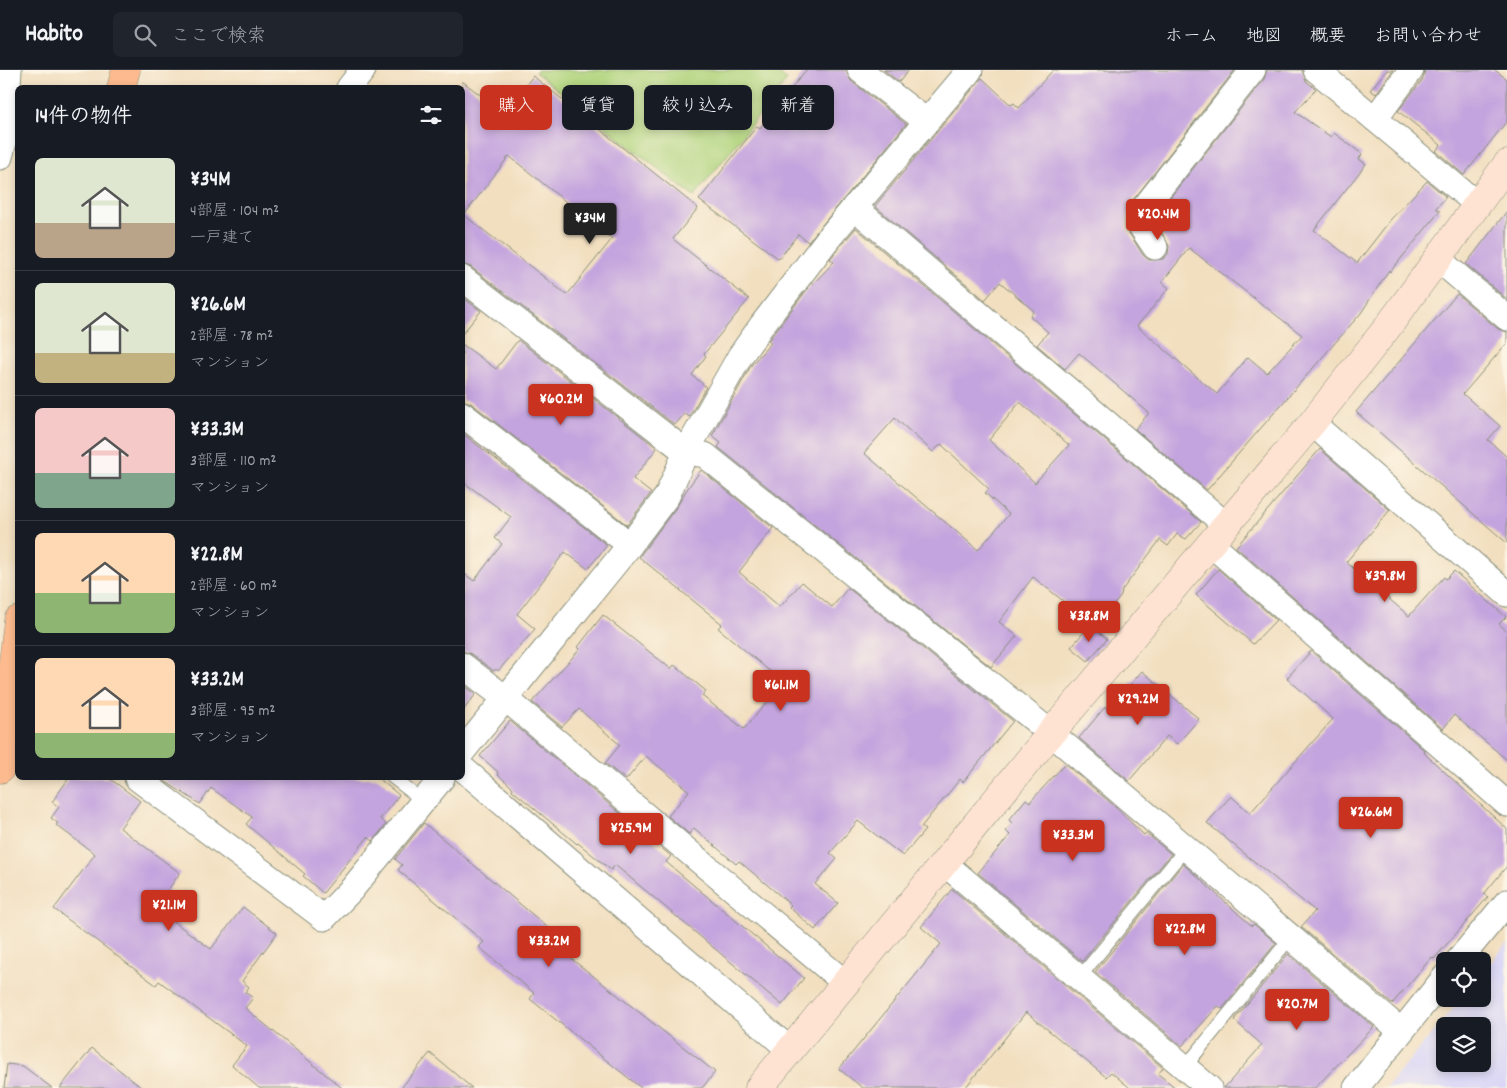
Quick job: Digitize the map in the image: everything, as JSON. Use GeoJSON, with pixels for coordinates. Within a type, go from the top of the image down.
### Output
{"type":"FeatureCollection","features":[{"type":"Feature","properties":{"kind":"highway"},"geometry":{"type":"LineString","coordinates":[[122,85],[126,70]]}},
{"type":"Feature","properties":{"kind":"highway"},"geometry":{"type":"LineString","coordinates":[[0,769],[3,736],[13,703],[15,670]]}},
{"type":"Feature","properties":{"kind":"street"},"geometry":{"type":"LineString","coordinates":[[0,158],[4,142],[9,70]]}},
{"type":"Feature","properties":{"kind":"street"},"geometry":{"type":"LineString","coordinates":[[351,85],[363,70]]}},
{"type":"Feature","properties":{"kind":"street"},"geometry":{"type":"LineString","coordinates":[[860,70],[926,121]]}},
{"type":"Feature","properties":{"kind":"street"},"geometry":{"type":"LineString","coordinates":[[465,748],[630,545],[667,496],[686,452],[740,356],[854,207],[970,70]]}},
{"type":"Feature","properties":{"kind":"street"},"geometry":{"type":"LineString","coordinates":[[1154,247],[1140,225],[1144,208],[1253,70]]}},
{"type":"Feature","properties":{"kind":"street"},"geometry":{"type":"LineString","coordinates":[[1316,70],[1478,205]]}},
{"type":"Feature","properties":{"kind":"street"},"geometry":{"type":"LineString","coordinates":[[1375,119],[1411,70]]}},
{"type":"Feature","properties":{"kind":"street"},"geometry":{"type":"LineString","coordinates":[[759,1088],[844,982],[1051,733],[1312,423],[1507,164]]}},
{"type":"Feature","properties":{"kind":"street"},"geometry":{"type":"LineString","coordinates":[[854,207],[1219,534],[1507,804]]}},
{"type":"Feature","properties":{"kind":"street"},"geometry":{"type":"LineString","coordinates":[[1438,258],[1507,318]]}},
{"type":"Feature","properties":{"kind":"street"},"geometry":{"type":"LineString","coordinates":[[465,280],[686,452],[705,455],[1051,733],[1401,1031]]}},
{"type":"Feature","properties":{"kind":"street"},"geometry":{"type":"LineString","coordinates":[[465,416],[630,545]]}},
{"type":"Feature","properties":{"kind":"street"},"geometry":{"type":"LineString","coordinates":[[1312,423],[1507,594]]}},
{"type":"Feature","properties":{"kind":"street"},"geometry":{"type":"LineString","coordinates":[[465,667],[505,698],[844,982]]}},
{"type":"Feature","properties":{"kind":"street"},"geometry":{"type":"LineString","coordinates":[[465,771],[790,1050]]}},
{"type":"Feature","properties":{"kind":"street"},"geometry":{"type":"LineString","coordinates":[[140,780],[324,918],[352,889],[422,800],[440,780]]}},
{"type":"Feature","properties":{"kind":"street"},"geometry":{"type":"LineString","coordinates":[[944,864],[1209,1088]]}},
{"type":"Feature","properties":{"kind":"street"},"geometry":{"type":"LineString","coordinates":[[1465,952],[1507,902]]}},
{"type":"Feature","properties":{"kind":"street"},"geometry":{"type":"LineString","coordinates":[[1356,1088],[1436,989]]}},
{"type":"Feature","properties":{"kind":"lane"},"geometry":{"type":"LineString","coordinates":[[396,780],[422,800]]}},
{"type":"Feature","properties":{"kind":"lane"},"geometry":{"type":"LineString","coordinates":[[1079,978],[1186,848]]}},
{"type":"Feature","properties":{"kind":"lane"},"geometry":{"type":"LineString","coordinates":[[1185,1068],[1291,937]]}},
{"type":"Feature","properties":{"kind":"shaded area"},"geometry":{"type":"Polygon","coordinates":[[[1507,943],[1507,1088],[1386,1088],[1436,1029],[1436,1072],[1491,1072],[1491,1017],[1446,1017],[1454,1007],[1491,1007],[1491,963],[1507,943]]]}},
{"type":"Feature","properties":{"kind":"green space"},"geometry":{"type":"Polygon","coordinates":[[[537,70],[774,70],[787,80],[783,85],[762,85],[762,111],[752,124],[752,85],[644,85],[644,130],[747,130],[694,197],[609,130],[634,130],[634,85],[562,85],[562,93],[535,72],[537,70]]]}},
{"type":"Feature","properties":{"kind":"building"},"geometry":{"type":"Polygon","coordinates":[[[806,70],[846,70],[851,81],[906,124],[808,242],[798,234],[779,259],[699,200],[757,126],[760,128],[762,125],[762,130],[834,130],[834,85],[794,85],[806,70]]]}},
{"type":"Feature","properties":{"kind":"building"},"geometry":{"type":"Polygon","coordinates":[[[884,70],[909,70],[899,82],[884,70]]]}},
{"type":"Feature","properties":{"kind":"building"},"geometry":{"type":"Polygon","coordinates":[[[1053,70],[1235,70],[1130,204],[1126,228],[1143,255],[1149,260],[1163,259],[1168,254],[1169,246],[1155,222],[1157,214],[1264,79],[1267,70],[1302,70],[1306,81],[1316,89],[1295,112],[1331,137],[1334,133],[1362,154],[1359,159],[1366,164],[1314,230],[1357,263],[1391,219],[1427,181],[1446,197],[1436,208],[1440,211],[1390,272],[1389,270],[1361,313],[1207,490],[1135,429],[1149,413],[1079,353],[1065,369],[1037,345],[1048,332],[1030,316],[1034,311],[1000,282],[985,300],[875,206],[982,78],[1011,105],[1014,103],[1019,108],[1053,70]],[[1189,248],[1162,282],[1169,288],[1137,326],[1217,394],[1248,357],[1267,373],[1302,335],[1189,248]]]}},
{"type":"Feature","properties":{"kind":"building"},"geometry":{"type":"Polygon","coordinates":[[[1387,70],[1393,70],[1376,94],[1370,90],[1387,70]]]}},
{"type":"Feature","properties":{"kind":"building"},"geometry":{"type":"Polygon","coordinates":[[[1425,70],[1495,70],[1507,79],[1507,121],[1464,175],[1436,151],[1441,145],[1398,111],[1423,79],[1425,70]]]}},
{"type":"Feature","properties":{"kind":"building"},"geometry":{"type":"Polygon","coordinates":[[[533,76],[544,85],[526,85],[533,76]]]}},
{"type":"Feature","properties":{"kind":"building"},"geometry":{"type":"Polygon","coordinates":[[[462,81],[480,95],[480,130],[552,130],[552,91],[562,99],[562,130],[600,130],[698,208],[673,239],[749,299],[704,354],[706,356],[692,375],[706,387],[689,417],[685,413],[675,425],[471,267],[465,265],[465,216],[567,295],[612,239],[509,156],[465,214],[465,85],[462,85],[462,81]]]}},
{"type":"Feature","properties":{"kind":"building"},"geometry":{"type":"Polygon","coordinates":[[[1507,211],[1507,299],[1466,264],[1507,211]]]}},
{"type":"Feature","properties":{"kind":"building"},"geometry":{"type":"Polygon","coordinates":[[[856,228],[1201,522],[1186,539],[1177,534],[1168,546],[1160,540],[1122,590],[1121,596],[1096,627],[1033,577],[999,622],[1017,636],[991,667],[718,447],[721,443],[712,436],[752,364],[771,343],[768,341],[806,291],[834,262],[830,259],[856,228]],[[1020,402],[989,440],[1035,483],[1069,445],[1020,402]],[[895,418],[864,453],[978,550],[1009,514],[985,493],[989,489],[941,444],[933,452],[895,418]]]}},
{"type":"Feature","properties":{"kind":"building"},"geometry":{"type":"Polygon","coordinates":[[[1457,294],[1498,329],[1507,332],[1507,343],[1463,394],[1500,426],[1488,440],[1507,457],[1507,543],[1356,412],[1457,294]]]}},
{"type":"Feature","properties":{"kind":"building"},"geometry":{"type":"Polygon","coordinates":[[[465,299],[481,311],[465,330],[465,299]]]}},
{"type":"Feature","properties":{"kind":"building"},"geometry":{"type":"Polygon","coordinates":[[[518,340],[657,448],[633,479],[651,493],[627,525],[471,403],[465,401],[465,346],[496,369],[518,340]]]}},
{"type":"Feature","properties":{"kind":"building"},"geometry":{"type":"Polygon","coordinates":[[[465,435],[607,545],[588,569],[565,552],[517,614],[535,629],[498,671],[496,669],[494,671],[471,654],[465,652],[465,574],[474,581],[502,544],[495,538],[511,517],[465,483],[465,435]]]}},
{"type":"Feature","properties":{"kind":"building"},"geometry":{"type":"Polygon","coordinates":[[[1320,449],[1390,510],[1346,562],[1409,616],[1444,577],[1446,579],[1454,571],[1506,617],[1499,624],[1507,631],[1507,760],[1454,715],[1443,729],[1236,547],[1320,449]]]}},
{"type":"Feature","properties":{"kind":"building"},"geometry":{"type":"Polygon","coordinates":[[[701,470],[773,528],[739,572],[780,607],[802,582],[832,607],[848,588],[1013,721],[963,782],[960,779],[921,827],[925,830],[903,856],[858,821],[830,853],[837,859],[815,884],[838,903],[815,930],[789,907],[791,905],[739,861],[736,864],[694,828],[689,834],[668,816],[689,791],[646,756],[626,780],[605,763],[620,745],[579,709],[562,727],[532,702],[580,649],[578,647],[603,615],[671,669],[674,665],[706,691],[702,696],[744,729],[781,686],[775,681],[778,678],[718,628],[722,624],[639,557],[678,505],[701,470]]]}},
{"type":"Feature","properties":{"kind":"building"},"geometry":{"type":"Polygon","coordinates":[[[1218,569],[1276,620],[1253,644],[1196,595],[1218,569]]]}},
{"type":"Feature","properties":{"kind":"building"},"geometry":{"type":"Polygon","coordinates":[[[1090,625],[1107,639],[1088,661],[1071,647],[1090,625]]]}},
{"type":"Feature","properties":{"kind":"building"},"geometry":{"type":"Polygon","coordinates":[[[1311,651],[1425,751],[1424,753],[1507,829],[1507,866],[1484,894],[1488,897],[1440,952],[1436,952],[1436,957],[1434,959],[1432,957],[1392,1004],[1301,927],[1315,911],[1207,823],[1231,796],[1250,813],[1333,719],[1287,678],[1311,651]]]}},
{"type":"Feature","properties":{"kind":"building"},"geometry":{"type":"Polygon","coordinates":[[[1142,671],[1199,719],[1177,744],[1167,736],[1129,781],[1079,738],[1105,707],[1109,710],[1142,671]]]}},
{"type":"Feature","properties":{"kind":"building"},"geometry":{"type":"Polygon","coordinates":[[[465,686],[476,694],[465,708],[465,686]]]}},
{"type":"Feature","properties":{"kind":"building"},"geometry":{"type":"Polygon","coordinates":[[[510,721],[671,856],[666,862],[804,978],[782,1005],[615,865],[611,870],[512,790],[513,788],[497,774],[498,772],[480,756],[510,721]]]}},
{"type":"Feature","properties":{"kind":"building"},"geometry":{"type":"Polygon","coordinates":[[[1065,764],[1111,803],[1144,835],[1146,833],[1171,854],[1082,961],[978,873],[1010,835],[1006,831],[1012,823],[1009,820],[1026,799],[1030,802],[1065,764]]]}},
{"type":"Feature","properties":{"kind":"building"},"geometry":{"type":"Polygon","coordinates":[[[68,780],[112,780],[140,801],[120,828],[180,873],[155,908],[211,949],[243,907],[277,933],[242,981],[249,987],[245,992],[253,998],[245,1008],[342,1088],[259,1088],[232,1065],[247,1046],[159,981],[156,985],[54,909],[95,854],[56,825],[58,823],[51,818],[59,807],[52,802],[68,780]]]}},
{"type":"Feature","properties":{"kind":"building"},"geometry":{"type":"Polygon","coordinates":[[[163,780],[380,780],[399,795],[380,819],[386,824],[373,841],[368,837],[323,893],[303,876],[305,874],[246,824],[252,817],[211,788],[200,804],[163,780]]]}},
{"type":"Feature","properties":{"kind":"building"},"geometry":{"type":"Polygon","coordinates":[[[424,823],[565,942],[559,949],[715,1072],[702,1088],[641,1088],[530,999],[534,993],[479,947],[484,942],[398,870],[402,865],[395,859],[424,823]]]}},
{"type":"Feature","properties":{"kind":"building"},"geometry":{"type":"Polygon","coordinates":[[[1183,864],[1252,926],[1254,924],[1276,943],[1222,1009],[1218,1006],[1182,1046],[1095,972],[1183,864]]]}},
{"type":"Feature","properties":{"kind":"building"},"geometry":{"type":"Polygon","coordinates":[[[952,889],[1163,1068],[1158,1074],[1176,1088],[1130,1088],[1111,1072],[1106,1077],[1026,1012],[965,1088],[863,1088],[839,1069],[941,944],[921,927],[952,889]]]}},
{"type":"Feature","properties":{"kind":"building"},"geometry":{"type":"Polygon","coordinates":[[[1288,954],[1374,1027],[1315,1088],[1224,1088],[1262,1045],[1234,1020],[1288,954]]]}},
{"type":"Feature","properties":{"kind":"building"},"geometry":{"type":"Polygon","coordinates":[[[92,1048],[142,1088],[60,1088],[92,1048]]]}},
{"type":"Feature","properties":{"kind":"building"},"geometry":{"type":"Polygon","coordinates":[[[430,1053],[472,1088],[401,1088],[430,1053]]]}},
{"type":"Feature","properties":{"kind":"building"},"geometry":{"type":"Polygon","coordinates":[[[7,1064],[23,1066],[52,1088],[4,1088],[7,1064]]]}}]}
